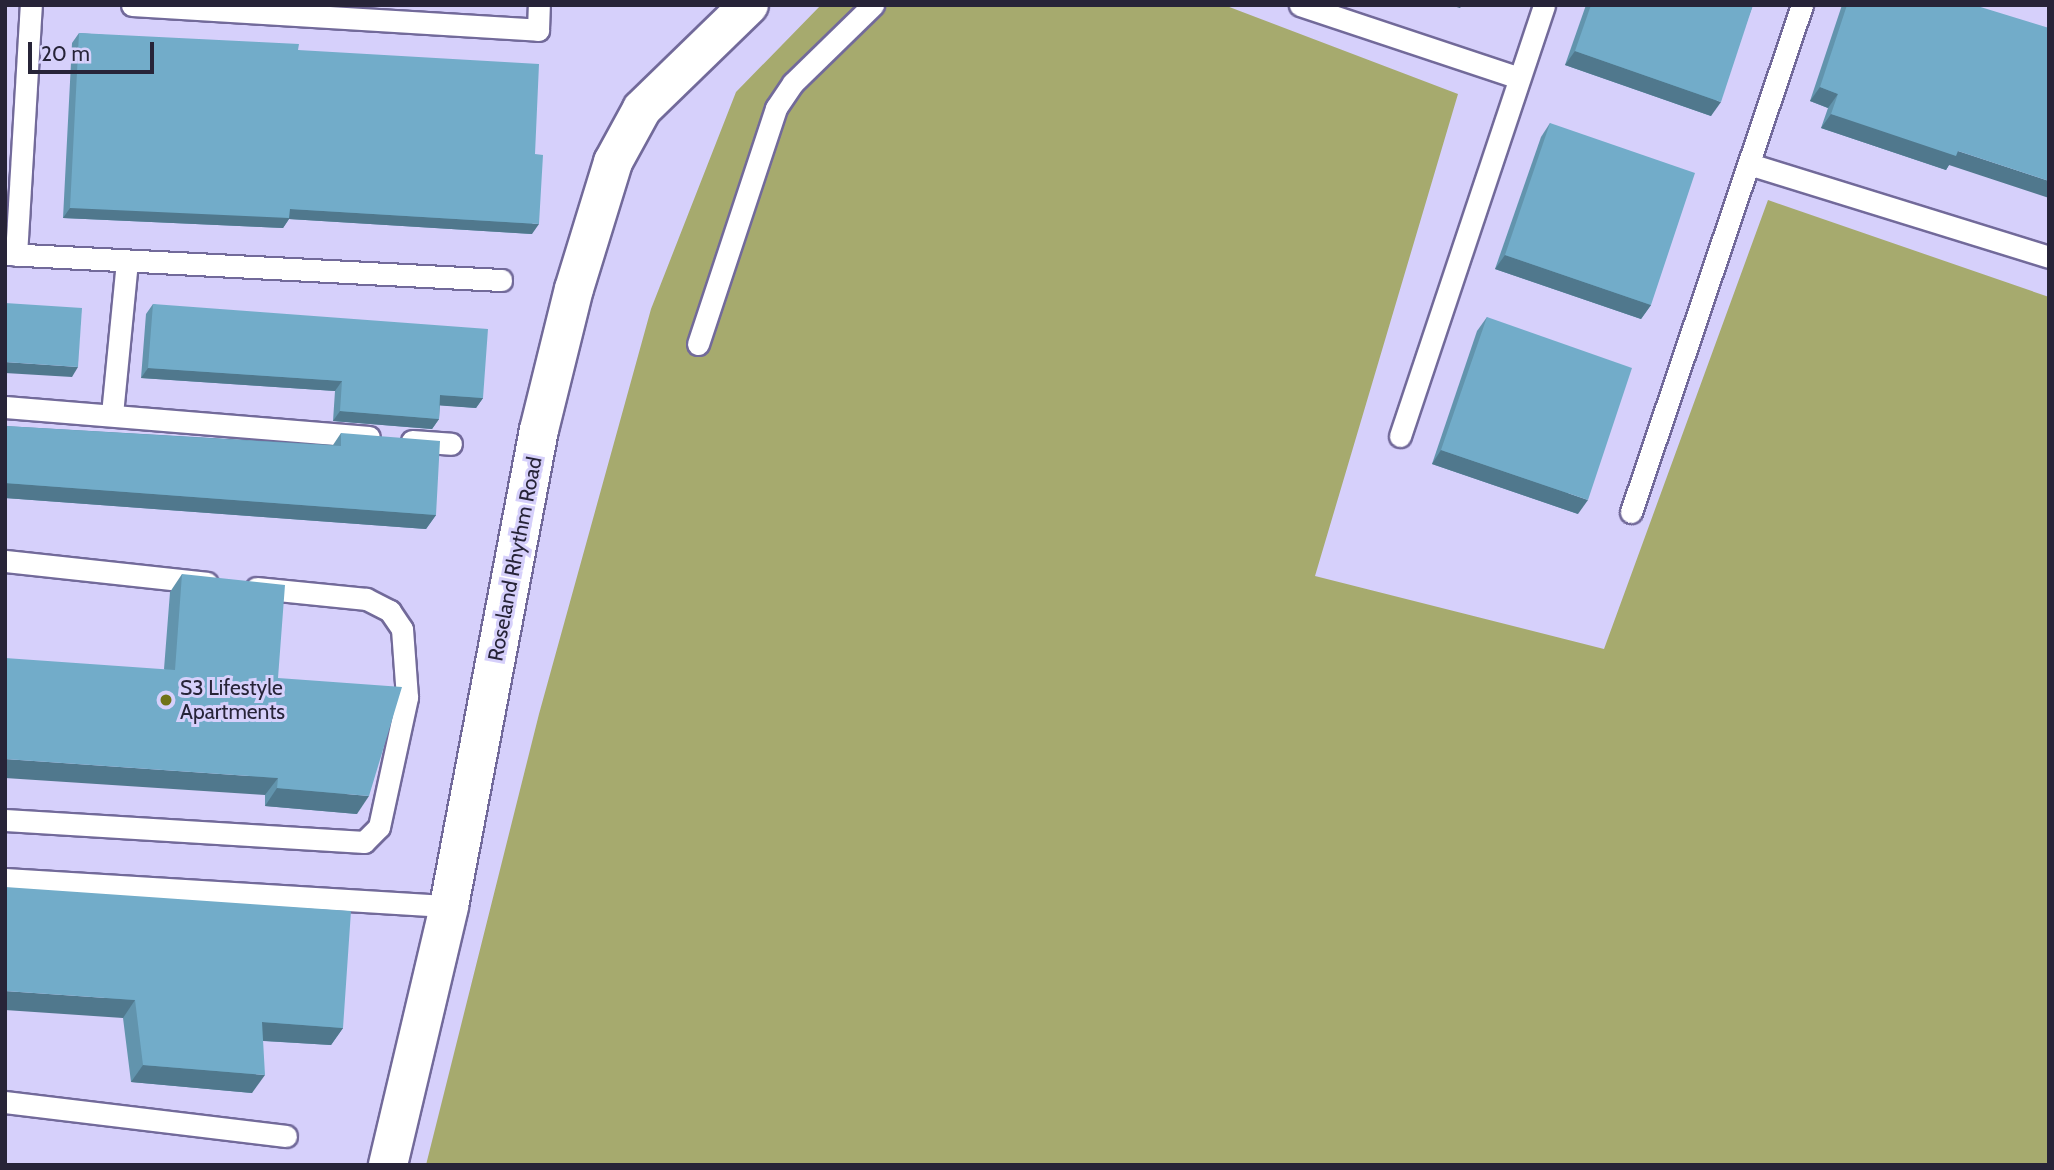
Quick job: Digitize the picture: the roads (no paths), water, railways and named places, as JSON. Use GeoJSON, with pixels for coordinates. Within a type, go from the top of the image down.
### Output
{"type":"FeatureCollection","features":[{"type":"Feature","properties":{"kind":"street","name":"Roseland Rhythm Road"},"geometry":{"type":"LineString","coordinates":[[388,1165],[449,906],[540,430],[574,289],[613,162],[642,109],[750,5]]}},
{"type":"Feature","properties":{"kind":"lane"},"geometry":{"type":"LineString","coordinates":[[31,5],[11,254],[501,280]]}},
{"type":"Feature","properties":{"kind":"lane"},"geometry":{"type":"LineString","coordinates":[[132,5],[538,30],[539,5]]}},
{"type":"Feature","properties":{"kind":"lane"},"geometry":{"type":"LineString","coordinates":[[698,345],[776,108],[793,83],[873,5]]}},
{"type":"Feature","properties":{"kind":"lane"},"geometry":{"type":"LineString","coordinates":[[1300,5],[1519,78]]}},
{"type":"Feature","properties":{"kind":"lane"},"geometry":{"type":"LineString","coordinates":[[1400,436],[1544,5]]}},
{"type":"Feature","properties":{"kind":"lane"},"geometry":{"type":"LineString","coordinates":[[1631,512],[1802,5]]}},
{"type":"Feature","properties":{"kind":"lane"},"geometry":{"type":"LineString","coordinates":[[1749,164],[2049,257]]}},
{"type":"Feature","properties":{"kind":"lane"},"geometry":{"type":"LineString","coordinates":[[112,414],[127,262]]}},
{"type":"Feature","properties":{"kind":"lane"},"geometry":{"type":"LineString","coordinates":[[5,407],[452,444]]}},
{"type":"Feature","properties":{"kind":"lane"},"geometry":{"type":"LineString","coordinates":[[5,561],[366,599],[390,611],[402,629],[407,697],[379,827],[364,842],[5,820]]}},
{"type":"Feature","properties":{"kind":"lane"},"geometry":{"type":"LineString","coordinates":[[5,879],[449,906]]}},
{"type":"Feature","properties":{"kind":"lane"},"geometry":{"type":"LineString","coordinates":[[5,1102],[286,1136]]}},
{"type":"Feature","properties":{"kind":"place","name":"S3 Lifestyle Apartments"},"geometry":{"type":"Point","coordinates":[166,700]}}]}
